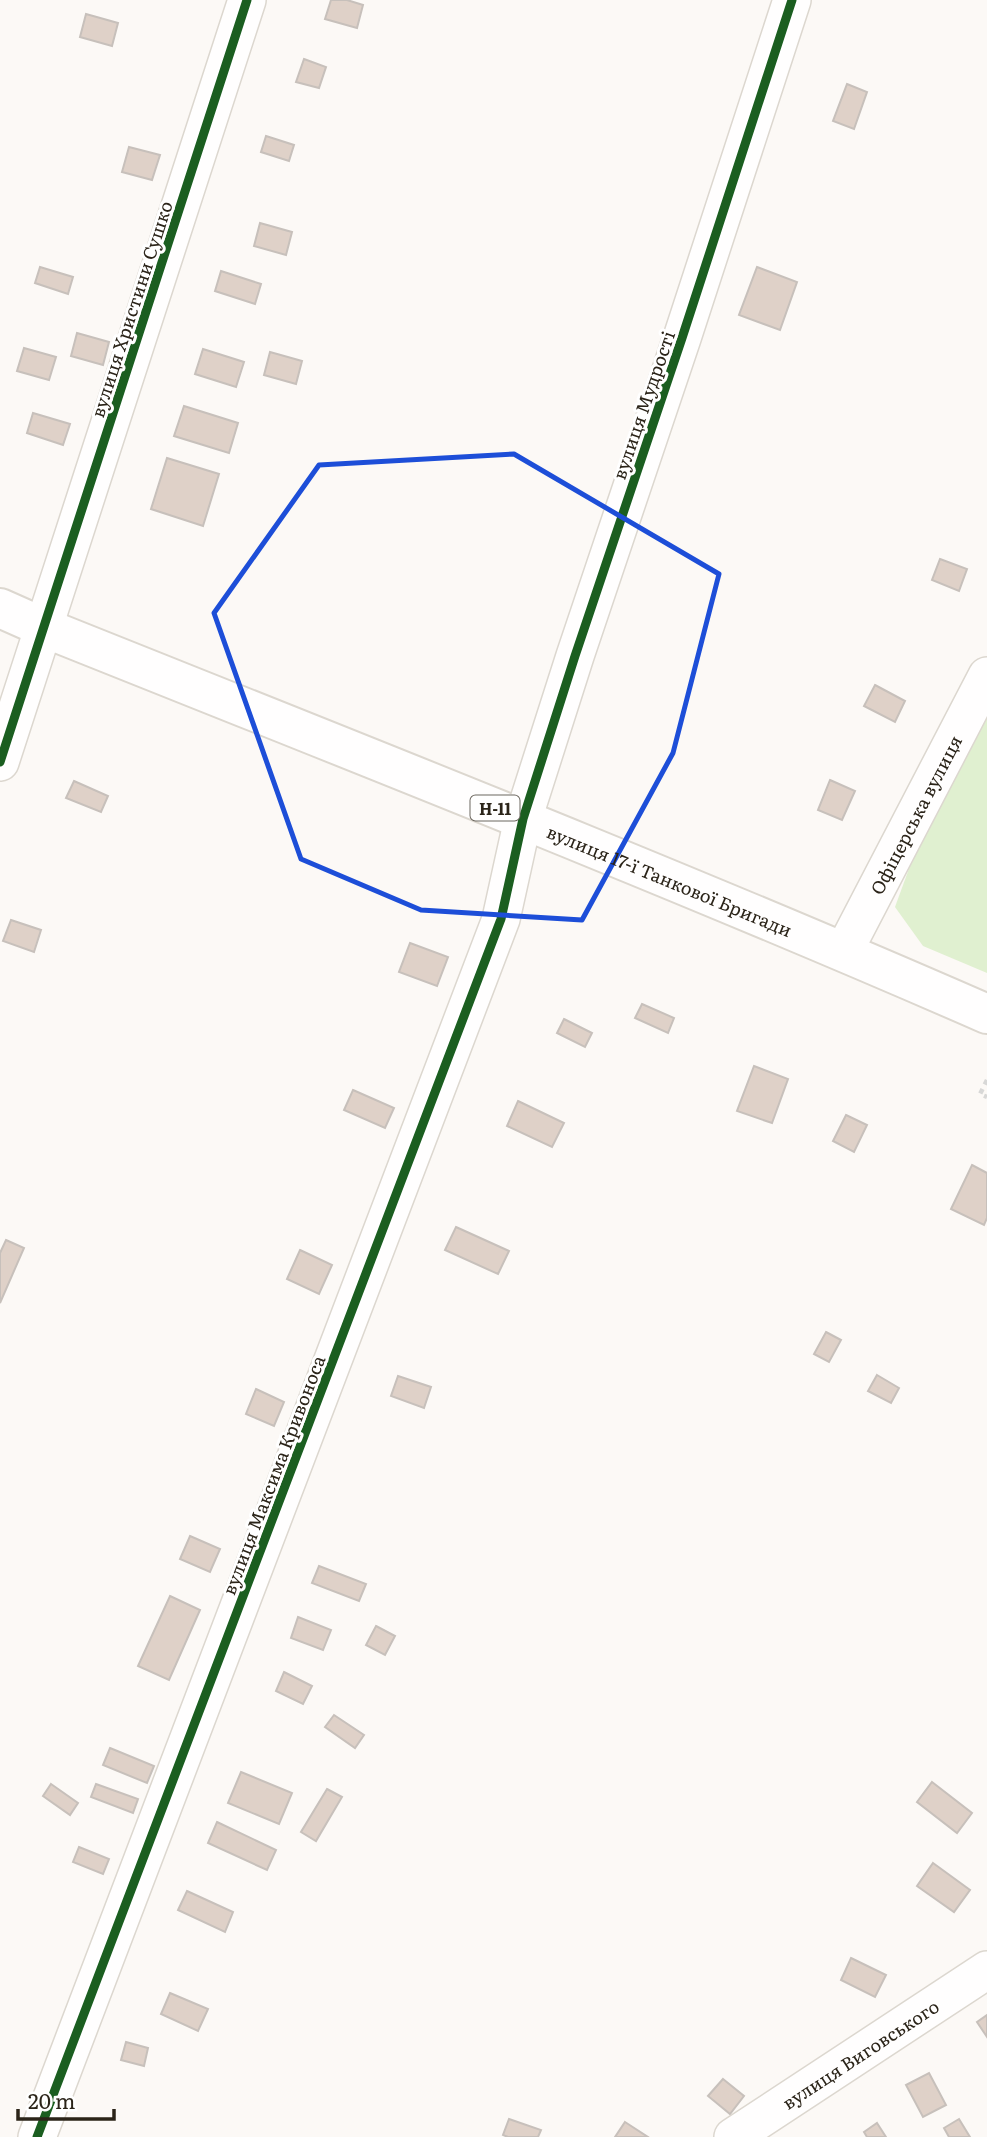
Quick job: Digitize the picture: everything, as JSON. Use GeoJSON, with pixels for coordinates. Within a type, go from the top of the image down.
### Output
{"type":"FeatureCollection","features":[{"type":"Feature","properties":{"kind":"main road","name":"вулиця 17-ї Танкової Бригади"},"geometry":{"type":"LineString","coordinates":[[0,608],[844,951],[987,1014]]}},
{"type":"Feature","properties":{"kind":"street","name":"вулиця Христини Сушко"},"geometry":{"type":"LineString","coordinates":[[45,628],[247,0]]}},
{"type":"Feature","properties":{"kind":"street","name":"вулиця Мудрості"},"geometry":{"type":"LineString","coordinates":[[523,819],[792,0]]}},
{"type":"Feature","properties":{"kind":"street"},"geometry":{"type":"LineString","coordinates":[[0,762],[45,628]]}},
{"type":"Feature","properties":{"kind":"street","name":"Офіцерська вулиця"},"geometry":{"type":"LineString","coordinates":[[844,951],[987,676]]}},
{"type":"Feature","properties":{"kind":"street","name":"вулиця Максима Кривоноса"},"geometry":{"type":"LineString","coordinates":[[37,2137],[501,919],[523,819]]}},
{"type":"Feature","properties":{"kind":"street","name":"вулиця Виговського"},"geometry":{"type":"LineString","coordinates":[[733,2137],[987,1970]]}},
{"type":"Feature","properties":{"kind":"path"},"geometry":{"type":"LineString","coordinates":[[987,1080],[980,1094],[987,1097]]}},
{"type":"Feature","properties":{"kind":"highlighted area"},"geometry":{"type":"Polygon","coordinates":[[[514,454],[719,574],[673,753],[582,920],[421,910],[301,859],[214,613],[319,465],[514,454]]]}},
{"type":"Feature","properties":{"kind":"green space"},"geometry":{"type":"Polygon","coordinates":[[[987,718],[987,973],[923,946],[895,907],[914,855],[987,718]]]}},
{"type":"Feature","properties":{"kind":"building"},"geometry":{"type":"Polygon","coordinates":[[[331,0],[347,0],[363,5],[357,28],[325,19],[331,0]]]}},
{"type":"Feature","properties":{"kind":"building"},"geometry":{"type":"Polygon","coordinates":[[[86,14],[118,23],[112,46],[80,37],[86,14]]]}},
{"type":"Feature","properties":{"kind":"building"},"geometry":{"type":"Polygon","coordinates":[[[304,59],[326,67],[319,88],[296,82],[304,59]]]}},
{"type":"Feature","properties":{"kind":"building"},"geometry":{"type":"Polygon","coordinates":[[[847,84],[867,92],[854,129],[833,121],[847,84]]]}},
{"type":"Feature","properties":{"kind":"building"},"geometry":{"type":"Polygon","coordinates":[[[266,136],[294,145],[289,161],[261,152],[266,136]]]}},
{"type":"Feature","properties":{"kind":"building"},"geometry":{"type":"Polygon","coordinates":[[[129,147],[160,155],[152,180],[122,172],[129,147]]]}},
{"type":"Feature","properties":{"kind":"building"},"geometry":{"type":"Polygon","coordinates":[[[260,223],[292,232],[286,255],[254,246],[260,223]]]}},
{"type":"Feature","properties":{"kind":"building"},"geometry":{"type":"Polygon","coordinates":[[[40,267],[73,277],[68,294],[35,283],[40,267]]]}},
{"type":"Feature","properties":{"kind":"building"},"geometry":{"type":"Polygon","coordinates":[[[757,267],[797,282],[780,330],[739,315],[757,267]]]}},
{"type":"Feature","properties":{"kind":"building"},"geometry":{"type":"Polygon","coordinates":[[[221,271],[261,284],[255,304],[215,291],[221,271]]]}},
{"type":"Feature","properties":{"kind":"building"},"geometry":{"type":"Polygon","coordinates":[[[77,333],[109,342],[103,365],[71,356],[77,333]]]}},
{"type":"Feature","properties":{"kind":"building"},"geometry":{"type":"Polygon","coordinates":[[[24,348],[56,357],[49,380],[17,371],[24,348]]]}},
{"type":"Feature","properties":{"kind":"building"},"geometry":{"type":"Polygon","coordinates":[[[203,349],[244,362],[236,387],[195,374],[203,349]]]}},
{"type":"Feature","properties":{"kind":"building"},"geometry":{"type":"Polygon","coordinates":[[[270,352],[302,361],[296,384],[264,375],[270,352]]]}},
{"type":"Feature","properties":{"kind":"building"},"geometry":{"type":"Polygon","coordinates":[[[184,406],[238,423],[229,453],[174,436],[184,406]]]}},
{"type":"Feature","properties":{"kind":"building"},"geometry":{"type":"Polygon","coordinates":[[[33,413],[70,424],[63,445],[27,433],[33,413]]]}},
{"type":"Feature","properties":{"kind":"building"},"geometry":{"type":"Polygon","coordinates":[[[167,458],[219,474],[203,526],[151,509],[167,458]]]}},
{"type":"Feature","properties":{"kind":"building"},"geometry":{"type":"Polygon","coordinates":[[[940,559],[967,569],[959,591],[932,580],[940,559]]]}},
{"type":"Feature","properties":{"kind":"building"},"geometry":{"type":"Polygon","coordinates":[[[875,685],[905,701],[895,722],[864,706],[875,685]]]}},
{"type":"Feature","properties":{"kind":"building"},"geometry":{"type":"Polygon","coordinates":[[[830,780],[855,791],[842,820],[818,810],[830,780]]]}},
{"type":"Feature","properties":{"kind":"building"},"geometry":{"type":"Polygon","coordinates":[[[74,781],[108,796],[101,812],[66,798],[74,781]]]}},
{"type":"Feature","properties":{"kind":"building"},"geometry":{"type":"Polygon","coordinates":[[[11,920],[41,930],[34,952],[3,941],[11,920]]]}},
{"type":"Feature","properties":{"kind":"building"},"geometry":{"type":"Polygon","coordinates":[[[410,943],[448,957],[437,986],[399,972],[410,943]]]}},
{"type":"Feature","properties":{"kind":"building"},"geometry":{"type":"Polygon","coordinates":[[[642,1004],[674,1018],[668,1033],[635,1018],[642,1004]]]}},
{"type":"Feature","properties":{"kind":"building"},"geometry":{"type":"Polygon","coordinates":[[[564,1019],[592,1033],[585,1047],[557,1033],[564,1019]]]}},
{"type":"Feature","properties":{"kind":"building"},"geometry":{"type":"Polygon","coordinates":[[[754,1066],[788,1079],[772,1123],[737,1111],[754,1066]]]}},
{"type":"Feature","properties":{"kind":"building"},"geometry":{"type":"Polygon","coordinates":[[[353,1090],[394,1108],[385,1128],[344,1110],[353,1090]]]}},
{"type":"Feature","properties":{"kind":"building"},"geometry":{"type":"Polygon","coordinates":[[[518,1101],[564,1123],[552,1147],[507,1126],[518,1101]]]}},
{"type":"Feature","properties":{"kind":"building"},"geometry":{"type":"Polygon","coordinates":[[[846,1115],[867,1125],[854,1152],[833,1141],[846,1115]]]}},
{"type":"Feature","properties":{"kind":"building"},"geometry":{"type":"Polygon","coordinates":[[[972,1165],[987,1173],[987,1218],[984,1225],[951,1209],[972,1165]]]}},
{"type":"Feature","properties":{"kind":"building"},"geometry":{"type":"Polygon","coordinates":[[[456,1227],[509,1251],[498,1274],[445,1250],[456,1227]]]}},
{"type":"Feature","properties":{"kind":"building"},"geometry":{"type":"Polygon","coordinates":[[[6,1240],[24,1248],[0,1303],[0,1253],[6,1240]]]}},
{"type":"Feature","properties":{"kind":"building"},"geometry":{"type":"Polygon","coordinates":[[[300,1250],[332,1265],[319,1294],[287,1279],[300,1250]]]}},
{"type":"Feature","properties":{"kind":"building"},"geometry":{"type":"Polygon","coordinates":[[[826,1332],[841,1340],[829,1362],[814,1354],[826,1332]]]}},
{"type":"Feature","properties":{"kind":"building"},"geometry":{"type":"Polygon","coordinates":[[[877,1375],[899,1388],[891,1403],[868,1391],[877,1375]]]}},
{"type":"Feature","properties":{"kind":"building"},"geometry":{"type":"Polygon","coordinates":[[[398,1376],[431,1387],[424,1408],[391,1396],[398,1376]]]}},
{"type":"Feature","properties":{"kind":"building"},"geometry":{"type":"Polygon","coordinates":[[[256,1389],[284,1402],[274,1426],[246,1414],[256,1389]]]}},
{"type":"Feature","properties":{"kind":"building"},"geometry":{"type":"Polygon","coordinates":[[[190,1536],[220,1549],[210,1572],[180,1559],[190,1536]]]}},
{"type":"Feature","properties":{"kind":"building"},"geometry":{"type":"Polygon","coordinates":[[[319,1566],[366,1584],[359,1601],[312,1583],[319,1566]]]}},
{"type":"Feature","properties":{"kind":"building"},"geometry":{"type":"Polygon","coordinates":[[[170,1596],[200,1610],[169,1680],[138,1666],[170,1596]]]}},
{"type":"Feature","properties":{"kind":"building"},"geometry":{"type":"Polygon","coordinates":[[[298,1617],[331,1630],[323,1650],[291,1638],[298,1617]]]}},
{"type":"Feature","properties":{"kind":"building"},"geometry":{"type":"Polygon","coordinates":[[[376,1626],[395,1636],[385,1655],[366,1645],[376,1626]]]}},
{"type":"Feature","properties":{"kind":"building"},"geometry":{"type":"Polygon","coordinates":[[[284,1672],[312,1686],[303,1704],[276,1691],[284,1672]]]}},
{"type":"Feature","properties":{"kind":"building"},"geometry":{"type":"Polygon","coordinates":[[[334,1715],[364,1735],[355,1748],[325,1727],[334,1715]]]}},
{"type":"Feature","properties":{"kind":"building"},"geometry":{"type":"Polygon","coordinates":[[[110,1748],[154,1766],[147,1783],[103,1765],[110,1748]]]}},
{"type":"Feature","properties":{"kind":"building"},"geometry":{"type":"Polygon","coordinates":[[[241,1772],[292,1793],[279,1824],[228,1803],[241,1772]]]}},
{"type":"Feature","properties":{"kind":"building"},"geometry":{"type":"Polygon","coordinates":[[[932,1782],[972,1813],[957,1833],[917,1802],[932,1782]]]}},
{"type":"Feature","properties":{"kind":"building"},"geometry":{"type":"Polygon","coordinates":[[[51,1784],[78,1803],[70,1815],[43,1796],[51,1784]]]}},
{"type":"Feature","properties":{"kind":"building"},"geometry":{"type":"Polygon","coordinates":[[[96,1784],[138,1799],[133,1813],[91,1797],[96,1784]]]}},
{"type":"Feature","properties":{"kind":"building"},"geometry":{"type":"Polygon","coordinates":[[[327,1789],[342,1797],[316,1841],[301,1832],[327,1789]]]}},
{"type":"Feature","properties":{"kind":"building"},"geometry":{"type":"Polygon","coordinates":[[[217,1822],[276,1850],[267,1870],[208,1843],[217,1822]]]}},
{"type":"Feature","properties":{"kind":"building"},"geometry":{"type":"Polygon","coordinates":[[[79,1847],[109,1859],[103,1874],[73,1862],[79,1847]]]}},
{"type":"Feature","properties":{"kind":"building"},"geometry":{"type":"Polygon","coordinates":[[[933,1863],[970,1890],[954,1912],[917,1886],[933,1863]]]}},
{"type":"Feature","properties":{"kind":"building"},"geometry":{"type":"Polygon","coordinates":[[[187,1891],[233,1912],[225,1932],[178,1910],[187,1891]]]}},
{"type":"Feature","properties":{"kind":"building"},"geometry":{"type":"Polygon","coordinates":[[[851,1958],[886,1975],[875,1997],[841,1980],[851,1958]]]}},
{"type":"Feature","properties":{"kind":"building"},"geometry":{"type":"Polygon","coordinates":[[[170,1993],[208,2009],[198,2031],[161,2014],[170,1993]]]}},
{"type":"Feature","properties":{"kind":"building"},"geometry":{"type":"Polygon","coordinates":[[[987,2015],[987,2037],[977,2022],[987,2015]]]}},
{"type":"Feature","properties":{"kind":"building"},"geometry":{"type":"Polygon","coordinates":[[[126,2042],[148,2048],[144,2066],[121,2060],[126,2042]]]}},
{"type":"Feature","properties":{"kind":"building"},"geometry":{"type":"Polygon","coordinates":[[[929,2073],[946,2105],[923,2117],[906,2085],[929,2073]]]}},
{"type":"Feature","properties":{"kind":"building"},"geometry":{"type":"Polygon","coordinates":[[[723,2079],[744,2096],[730,2114],[708,2096],[723,2079]]]}},
{"type":"Feature","properties":{"kind":"building"},"geometry":{"type":"Polygon","coordinates":[[[509,2119],[541,2130],[538,2137],[503,2135],[509,2119]]]}},
{"type":"Feature","properties":{"kind":"building"},"geometry":{"type":"Polygon","coordinates":[[[959,2119],[970,2137],[949,2137],[944,2128],[959,2119]]]}},
{"type":"Feature","properties":{"kind":"building"},"geometry":{"type":"Polygon","coordinates":[[[625,2122],[648,2137],[615,2137],[625,2122]]]}},
{"type":"Feature","properties":{"kind":"building"},"geometry":{"type":"Polygon","coordinates":[[[877,2123],[886,2137],[867,2137],[864,2132],[877,2123]]]}},
{"type":"Feature","properties":{"kind":"cycle path"},"geometry":{"type":"LineString","coordinates":[[0,762],[247,0]]}},
{"type":"Feature","properties":{"kind":"cycle path"},"geometry":{"type":"LineString","coordinates":[[37,2137],[501,919],[523,819],[792,0]]}}]}
